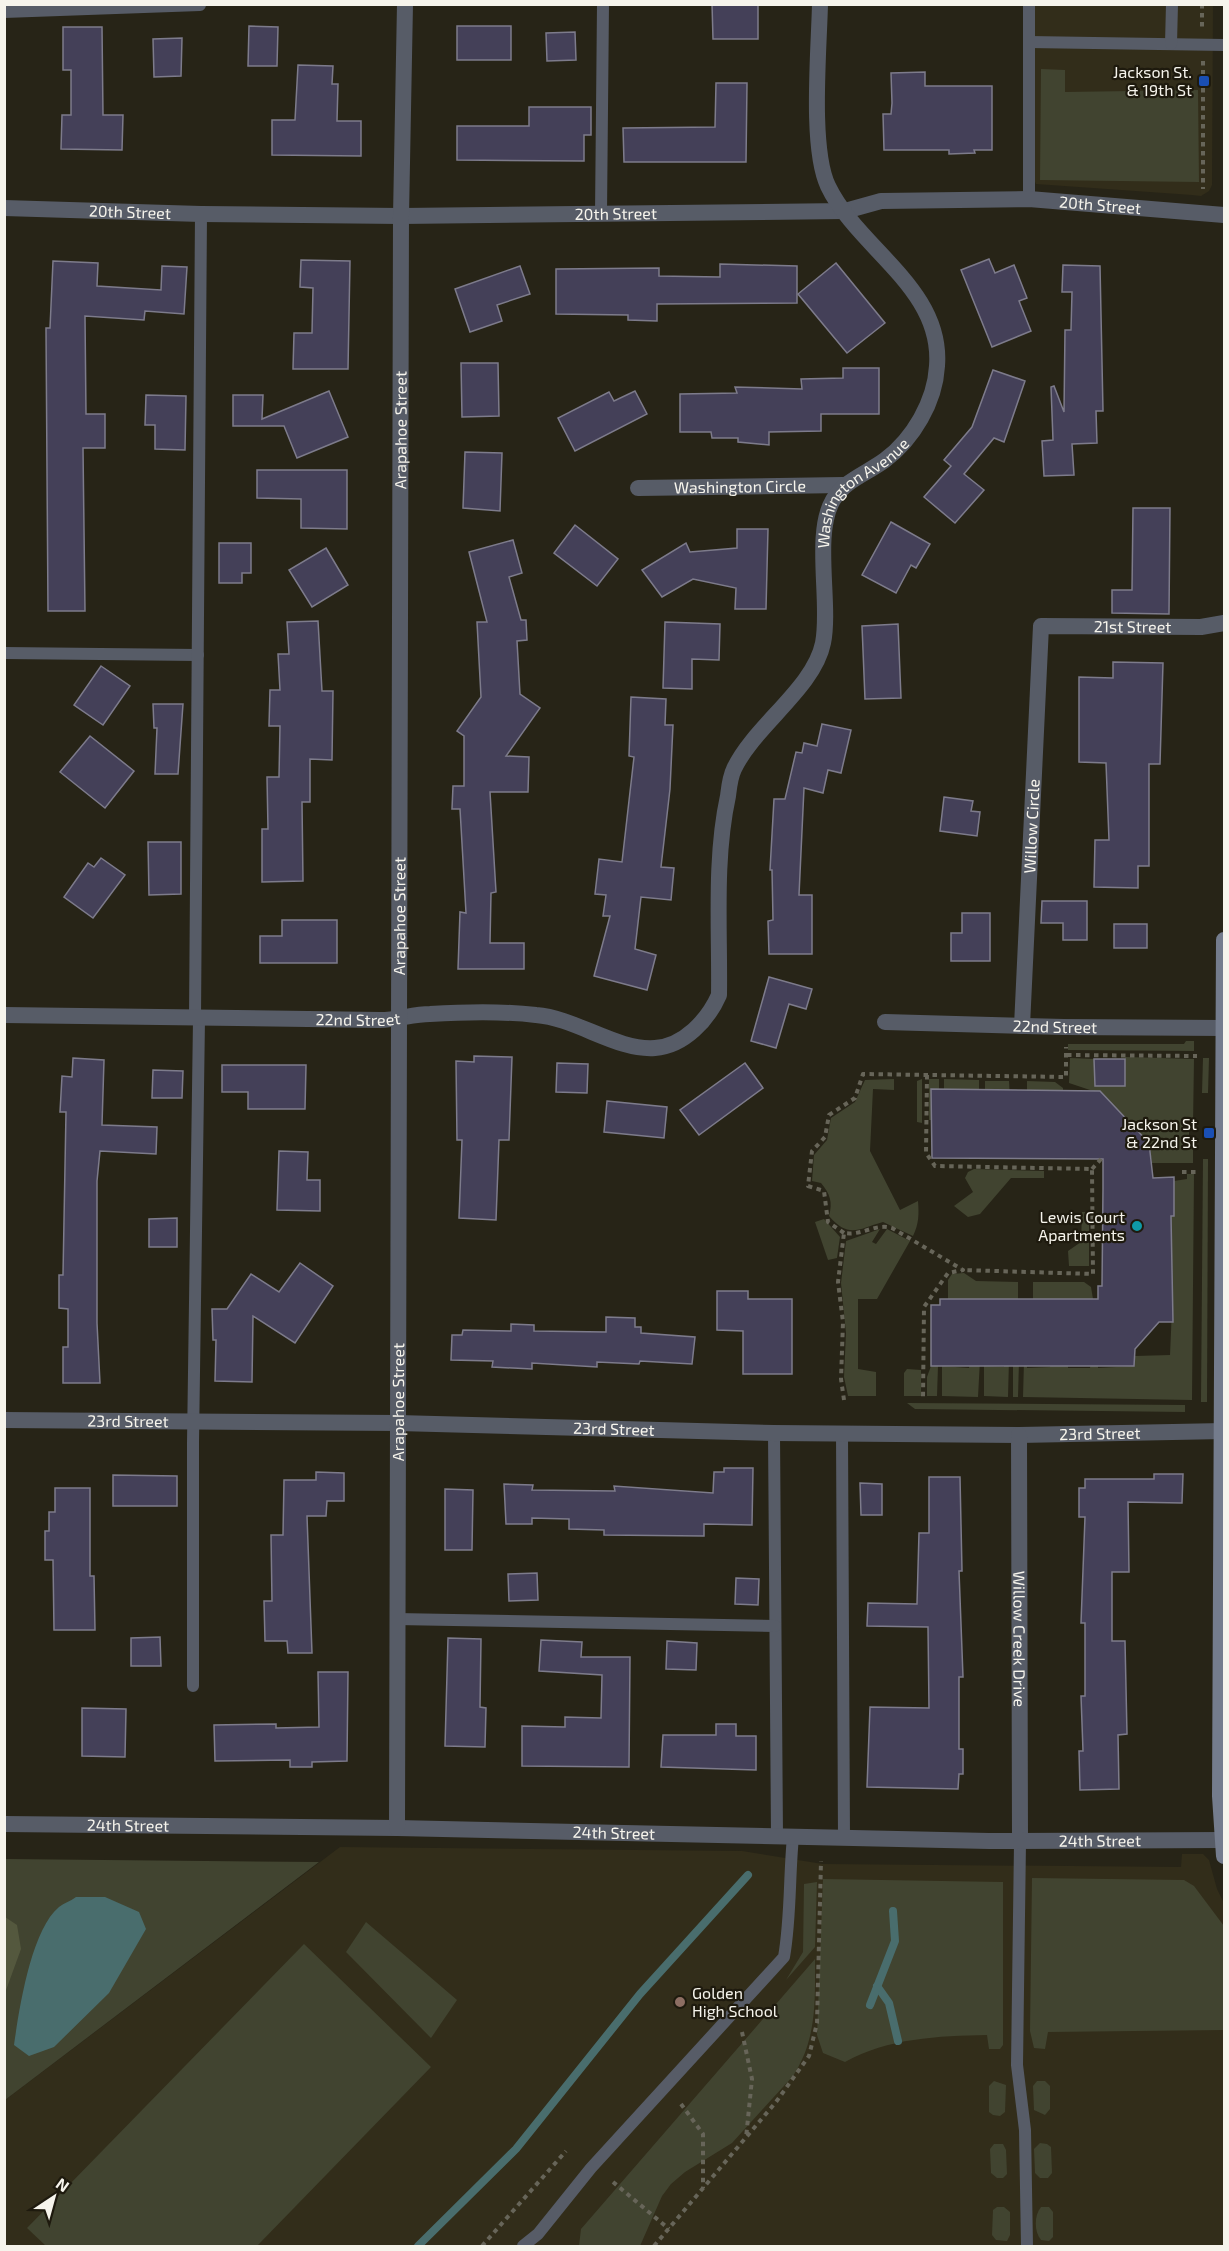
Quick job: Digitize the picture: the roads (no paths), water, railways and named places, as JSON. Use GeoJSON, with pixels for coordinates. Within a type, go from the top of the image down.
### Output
{"type":"FeatureCollection","features":[{"type":"Feature","properties":{"kind":"main road"},"geometry":{"type":"LineString","coordinates":[[1224,940],[1224,1845]]}},
{"type":"Feature","properties":{"kind":"street","name":"Arapahoe Street"},"geometry":{"type":"LineString","coordinates":[[397,1828],[401,216],[405,4]]}},
{"type":"Feature","properties":{"kind":"street","name":"Washington Avenue"},"geometry":{"type":"LineString","coordinates":[[699,1027],[712,1012],[719,995],[723,820],[733,771],[753,738],[806,676],[823,643],[825,527],[831,503],[843,485],[886,459],[916,428],[933,388],[937,366],[933,323],[921,302],[845,211],[828,185],[818,158],[820,4]]}},
{"type":"Feature","properties":{"kind":"street","name":"20th Street"},"geometry":{"type":"LineString","coordinates":[[4,208],[201,214],[401,216],[845,211],[881,201],[1029,199],[1224,215]]}},
{"type":"Feature","properties":{"kind":"street","name":"Washington Circle"},"geometry":{"type":"LineString","coordinates":[[638,488],[843,485]]}},
{"type":"Feature","properties":{"kind":"street","name":"21st Street"},"geometry":{"type":"LineString","coordinates":[[1041,626],[1201,627],[1224,623]]}},
{"type":"Feature","properties":{"kind":"street","name":"Willow Circle"},"geometry":{"type":"LineString","coordinates":[[1022,1026],[1041,626]]}},
{"type":"Feature","properties":{"kind":"street","name":"22nd Street"},"geometry":{"type":"LineString","coordinates":[[4,1015],[399,1020],[427,1014],[537,1015],[568,1021],[635,1047],[656,1048],[675,1042],[699,1027]]}},
{"type":"Feature","properties":{"kind":"street","name":"22nd Street"},"geometry":{"type":"LineString","coordinates":[[885,1022],[1064,1027],[1224,1028]]}},
{"type":"Feature","properties":{"kind":"street","name":"23rd Street"},"geometry":{"type":"LineString","coordinates":[[4,1420],[398,1423],[842,1434],[1019,1435],[1224,1431]]}},
{"type":"Feature","properties":{"kind":"street","name":"Willow Creek Drive"},"geometry":{"type":"LineString","coordinates":[[1019,1435],[1020,1842]]}},
{"type":"Feature","properties":{"kind":"street","name":"24th Street"},"geometry":{"type":"LineString","coordinates":[[4,1824],[397,1828],[844,1839],[1224,1845]]}},
{"type":"Feature","properties":{"kind":"lane"},"geometry":{"type":"LineString","coordinates":[[601,214],[603,4]]}},
{"type":"Feature","properties":{"kind":"lane"},"geometry":{"type":"LineString","coordinates":[[1029,4],[1029,199]]}},
{"type":"Feature","properties":{"kind":"lane"},"geometry":{"type":"LineString","coordinates":[[1172,4],[1172,44]]}},
{"type":"Feature","properties":{"kind":"lane"},"geometry":{"type":"LineString","coordinates":[[4,12],[200,5]]}},
{"type":"Feature","properties":{"kind":"lane"},"geometry":{"type":"LineString","coordinates":[[1029,42],[1224,45]]}},
{"type":"Feature","properties":{"kind":"lane"},"geometry":{"type":"LineString","coordinates":[[193,1686],[201,214]]}},
{"type":"Feature","properties":{"kind":"lane"},"geometry":{"type":"LineString","coordinates":[[4,653],[198,655]]}},
{"type":"Feature","properties":{"kind":"lane"},"geometry":{"type":"LineString","coordinates":[[523,2247],[538,2241],[591,2168],[784,1957],[789,1927],[789,1879],[775,1626],[774,1433]]}},
{"type":"Feature","properties":{"kind":"lane"},"geometry":{"type":"LineString","coordinates":[[842,1434],[844,1839]]}},
{"type":"Feature","properties":{"kind":"lane"},"geometry":{"type":"LineString","coordinates":[[396,1619],[775,1626]]}},
{"type":"Feature","properties":{"kind":"lane"},"geometry":{"type":"LineString","coordinates":[[1020,1842],[1017,2065],[1025,2130],[1028,2247]]}},
{"type":"Feature","properties":{"kind":"water"},"geometry":{"type":"Polygon","coordinates":[[[76,1897],[105,1897],[139,1912],[146,1929],[109,1993],[54,2047],[29,2056],[14,2045],[28,1972],[41,1933],[49,1918],[59,1907],[76,1897]]]}},
{"type":"Feature","properties":{"kind":"waterway"},"geometry":{"type":"LineString","coordinates":[[418,2246],[516,2149],[640,1994],[748,1875]]}},
{"type":"Feature","properties":{"kind":"waterway"},"geometry":{"type":"LineString","coordinates":[[870,2005],[895,1941],[893,1911]]}},
{"type":"Feature","properties":{"kind":"waterway"},"geometry":{"type":"LineString","coordinates":[[877,1986],[889,2003],[898,2041]]}},
{"type":"Feature","properties":{"kind":"place","name":"Jackson St. & 19th St"},"geometry":{"type":"Point","coordinates":[1204,81]}},
{"type":"Feature","properties":{"kind":"place","name":"Jackson St & 22nd St"},"geometry":{"type":"Point","coordinates":[1209,1133]}},
{"type":"Feature","properties":{"kind":"place","name":"Lewis Court Apartments"},"geometry":{"type":"Point","coordinates":[1137,1226]}},
{"type":"Feature","properties":{"kind":"place","name":"Golden High School"},"geometry":{"type":"Point","coordinates":[680,2002]}}]}
